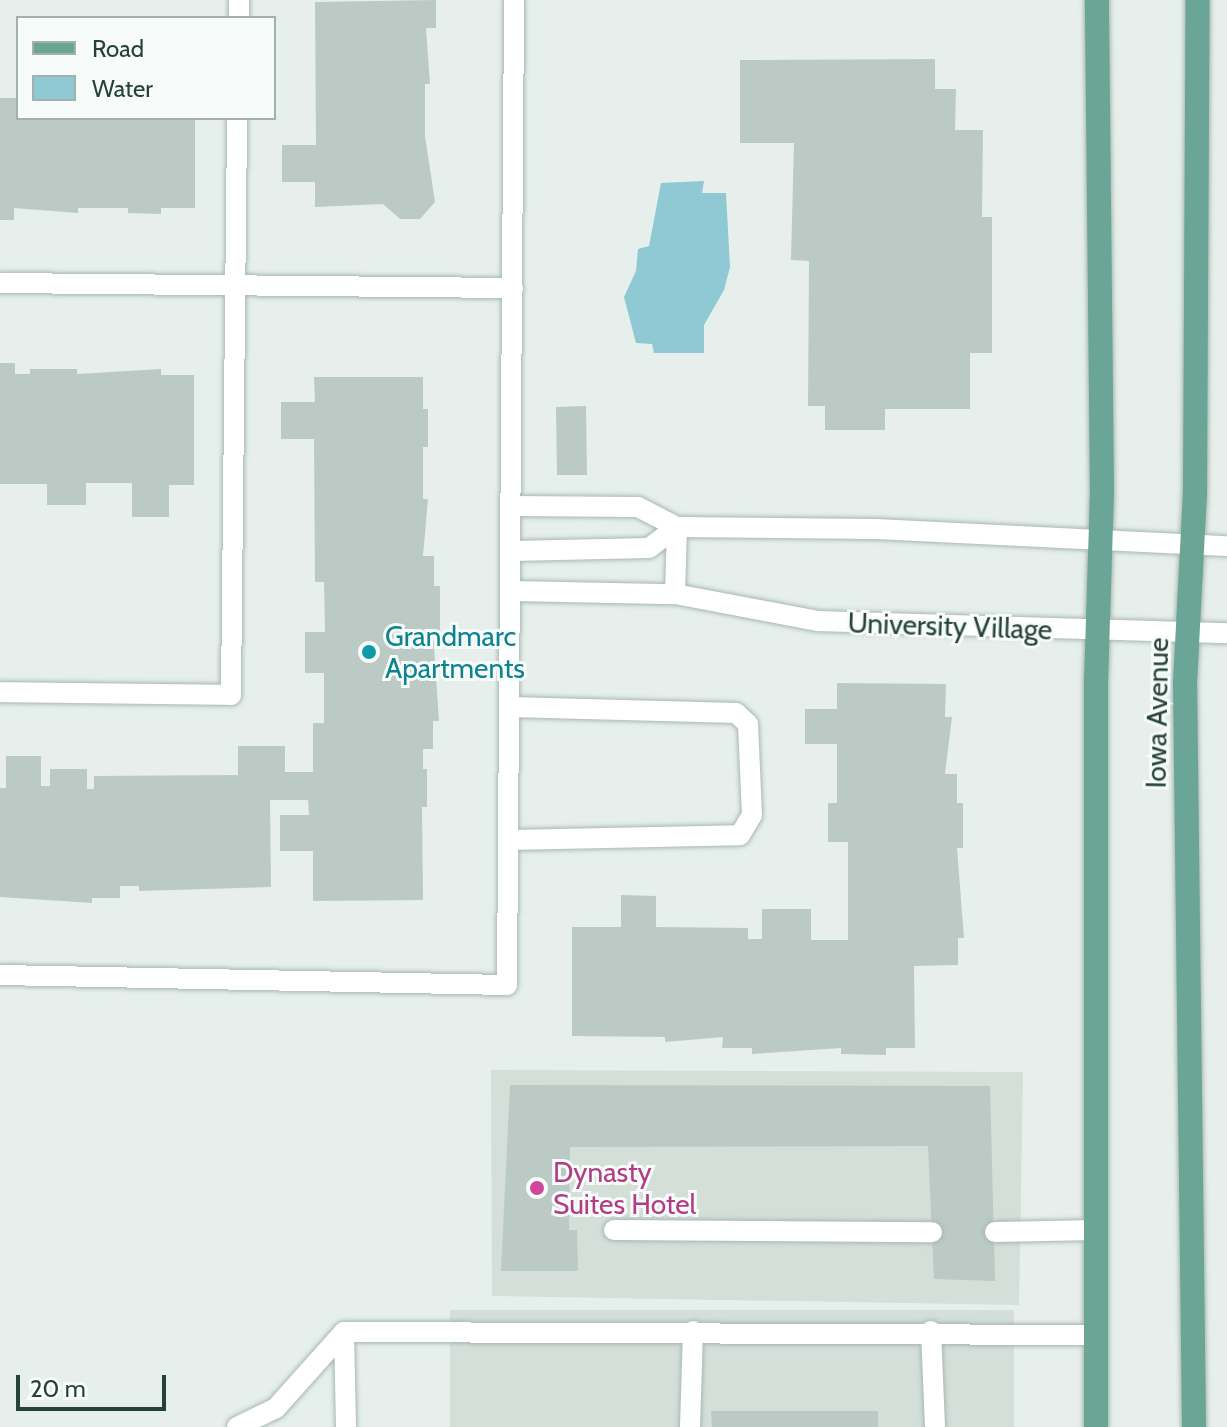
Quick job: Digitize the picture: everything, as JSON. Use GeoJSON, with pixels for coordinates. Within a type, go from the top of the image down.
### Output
{"type":"FeatureCollection","features":[{"type":"Feature","properties":{"kind":"main road"},"geometry":{"type":"LineString","coordinates":[[1096,1427],[1097,632],[1100,541],[1097,0]]}},
{"type":"Feature","properties":{"kind":"main road","name":"Iowa Avenue"},"geometry":{"type":"LineString","coordinates":[[1194,1427],[1185,977],[1198,0]]}},
{"type":"Feature","properties":{"kind":"lane"},"geometry":{"type":"LineString","coordinates":[[0,975],[507,985],[514,0]]}},
{"type":"Feature","properties":{"kind":"lane"},"geometry":{"type":"LineString","coordinates":[[0,692],[231,695],[237,120]]}},
{"type":"Feature","properties":{"kind":"lane"},"geometry":{"type":"LineString","coordinates":[[0,283],[513,288]]}},
{"type":"Feature","properties":{"kind":"lane"},"geometry":{"type":"LineString","coordinates":[[512,506],[638,507],[677,527],[876,529],[1227,546]]}},
{"type":"Feature","properties":{"kind":"lane"},"geometry":{"type":"LineString","coordinates":[[512,551],[649,548],[677,527]]}},
{"type":"Feature","properties":{"kind":"lane"},"geometry":{"type":"LineString","coordinates":[[675,594],[677,527]]}},
{"type":"Feature","properties":{"kind":"lane","name":"University Village"},"geometry":{"type":"LineString","coordinates":[[512,591],[675,594],[818,621],[1097,632],[1227,633]]}},
{"type":"Feature","properties":{"kind":"lane"},"geometry":{"type":"LineString","coordinates":[[509,840],[740,835],[752,815],[748,724],[736,713],[510,707]]}},
{"type":"Feature","properties":{"kind":"lane"},"geometry":{"type":"LineString","coordinates":[[614,1230],[932,1232]]}},
{"type":"Feature","properties":{"kind":"lane"},"geometry":{"type":"LineString","coordinates":[[995,1232],[1097,1230]]}},
{"type":"Feature","properties":{"kind":"lane"},"geometry":{"type":"LineString","coordinates":[[690,1427],[693,1331]]}},
{"type":"Feature","properties":{"kind":"lane"},"geometry":{"type":"LineString","coordinates":[[931,1331],[935,1427]]}},
{"type":"Feature","properties":{"kind":"lane"},"geometry":{"type":"LineString","coordinates":[[237,1427],[276,1408],[344,1332],[931,1331],[1096,1335]]}},
{"type":"Feature","properties":{"kind":"lane"},"geometry":{"type":"LineString","coordinates":[[344,1332],[346,1427]]}},
{"type":"Feature","properties":{"kind":"shaded area"},"geometry":{"type":"Polygon","coordinates":[[[491,1070],[1023,1072],[1019,1305],[492,1296],[491,1070]]]}},
{"type":"Feature","properties":{"kind":"shaded area"},"geometry":{"type":"Polygon","coordinates":[[[450,1310],[1014,1310],[1014,1427],[450,1427],[450,1310]]]}},
{"type":"Feature","properties":{"kind":"water"},"geometry":{"type":"Polygon","coordinates":[[[704,181],[702,193],[726,193],[730,267],[724,290],[704,325],[704,353],[654,353],[652,344],[636,343],[624,297],[636,271],[638,249],[649,246],[661,183],[704,181]]]}},
{"type":"Feature","properties":{"kind":"building"},"geometry":{"type":"Polygon","coordinates":[[[436,0],[436,28],[426,28],[430,84],[425,84],[425,136],[435,202],[420,219],[400,219],[383,204],[315,207],[315,182],[282,182],[282,145],[316,145],[315,2],[436,0]]]}},
{"type":"Feature","properties":{"kind":"building"},"geometry":{"type":"Polygon","coordinates":[[[935,59],[935,89],[956,89],[955,130],[983,130],[982,217],[992,217],[992,353],[970,353],[970,409],[885,409],[885,430],[825,430],[825,406],[808,406],[809,261],[791,260],[794,143],[740,143],[740,60],[935,59]]]}},
{"type":"Feature","properties":{"kind":"building"},"geometry":{"type":"Polygon","coordinates":[[[0,98],[16,98],[16,120],[195,120],[195,208],[161,208],[161,214],[128,213],[128,208],[78,208],[78,213],[14,208],[14,220],[0,220],[0,98]]]}},
{"type":"Feature","properties":{"kind":"building"},"geometry":{"type":"Polygon","coordinates":[[[0,363],[15,363],[15,374],[30,374],[30,369],[77,369],[77,374],[161,369],[161,375],[194,375],[194,485],[169,485],[169,517],[132,517],[132,483],[86,483],[86,505],[47,505],[47,484],[0,484],[0,363]]]}},
{"type":"Feature","properties":{"kind":"building","name":"Grandmarc Apartments"},"geometry":{"type":"Polygon","coordinates":[[[314,377],[423,377],[423,409],[428,409],[428,447],[423,447],[423,499],[428,499],[423,556],[434,556],[434,586],[440,586],[440,630],[433,631],[439,721],[433,721],[433,749],[423,749],[423,769],[427,769],[427,807],[422,807],[423,900],[313,901],[313,851],[280,851],[280,815],[309,815],[308,800],[270,800],[271,887],[139,891],[139,886],[120,886],[120,898],[92,898],[92,903],[0,897],[0,788],[6,788],[6,756],[41,756],[41,786],[50,786],[50,769],[87,769],[87,789],[94,789],[94,776],[238,775],[238,746],[285,746],[285,772],[313,772],[313,723],[324,723],[324,673],[305,673],[305,632],[325,632],[324,582],[315,582],[314,439],[281,439],[281,402],[315,402],[314,377]]]}},
{"type":"Feature","properties":{"kind":"building"},"geometry":{"type":"Polygon","coordinates":[[[586,406],[587,475],[557,475],[556,407],[586,406]]]}},
{"type":"Feature","properties":{"kind":"building"},"geometry":{"type":"Polygon","coordinates":[[[837,683],[946,684],[945,717],[952,717],[945,774],[957,774],[957,803],[963,803],[963,848],[957,848],[964,938],[958,938],[958,965],[914,966],[915,1048],[886,1048],[886,1055],[841,1054],[841,1048],[752,1054],[752,1048],[722,1048],[723,1037],[665,1042],[665,1037],[572,1036],[572,927],[621,927],[621,895],[656,896],[656,927],[748,928],[748,939],[762,939],[762,909],[811,909],[811,940],[848,940],[848,842],[828,842],[828,803],[837,803],[837,744],[805,744],[805,709],[837,709],[837,683]]]}},
{"type":"Feature","properties":{"kind":"building","name":"Dynasty Suites Hotel"},"geometry":{"type":"Polygon","coordinates":[[[510,1085],[990,1086],[995,1281],[934,1279],[928,1146],[570,1147],[569,1230],[577,1230],[578,1271],[501,1271],[510,1085]]]}},
{"type":"Feature","properties":{"kind":"building"},"geometry":{"type":"Polygon","coordinates":[[[711,1411],[878,1411],[878,1427],[712,1427],[711,1411]]]}},
{"type":"Feature","properties":{"kind":"place","name":"Grandmarc Apartments"},"geometry":{"type":"Point","coordinates":[369,652]}},
{"type":"Feature","properties":{"kind":"place","name":"Dynasty Suites Hotel"},"geometry":{"type":"Point","coordinates":[537,1188]}}]}
